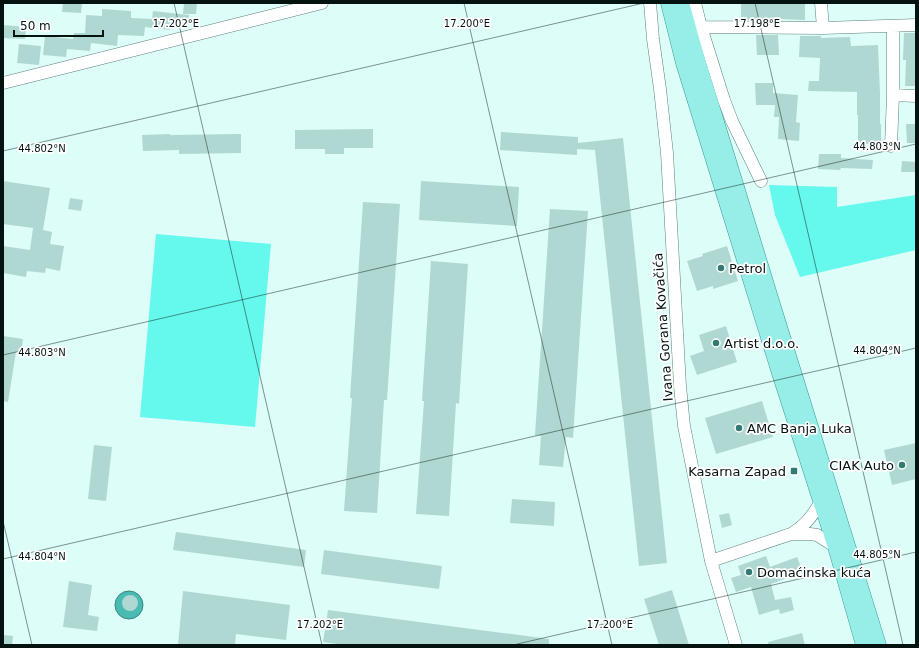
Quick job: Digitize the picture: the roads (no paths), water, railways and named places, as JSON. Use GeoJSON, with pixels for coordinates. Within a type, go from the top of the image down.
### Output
{"type":"FeatureCollection","features":[{"type":"Feature","properties":{"kind":"main road"},"geometry":{"type":"LineString","coordinates":[[669,3],[686,71],[836,547],[864,645]]}},
{"type":"Feature","properties":{"kind":"main road"},"geometry":{"type":"LineString","coordinates":[[681,3],[696,57],[878,645]]}},
{"type":"Feature","properties":{"kind":"street"},"geometry":{"type":"LineString","coordinates":[[3,83],[277,9],[322,3]]}},
{"type":"Feature","properties":{"kind":"street","name":"Ivana Gorana Kovačića"},"geometry":{"type":"LineString","coordinates":[[650,3],[667,153],[680,386],[684,426],[711,561],[736,645]]}},
{"type":"Feature","properties":{"kind":"street"},"geometry":{"type":"LineString","coordinates":[[695,3],[701,27],[732,121],[761,181]]}},
{"type":"Feature","properties":{"kind":"street"},"geometry":{"type":"LineString","coordinates":[[821,3],[823,28]]}},
{"type":"Feature","properties":{"kind":"street"},"geometry":{"type":"LineString","coordinates":[[701,27],[823,28],[916,25]]}},
{"type":"Feature","properties":{"kind":"street"},"geometry":{"type":"LineString","coordinates":[[892,146],[893,26]]}},
{"type":"Feature","properties":{"kind":"street"},"geometry":{"type":"LineString","coordinates":[[893,95],[916,96]]}},
{"type":"Feature","properties":{"kind":"street"},"geometry":{"type":"LineString","coordinates":[[711,561],[791,534],[807,523],[821,502]]}},
{"type":"Feature","properties":{"kind":"street"},"geometry":{"type":"LineString","coordinates":[[791,534],[817,535],[836,547]]}},
{"type":"Feature","properties":{"kind":"place","name":"Petrol"},"geometry":{"type":"Point","coordinates":[721,268]}},
{"type":"Feature","properties":{"kind":"place","name":"Artist d.o.o."},"geometry":{"type":"Point","coordinates":[716,343]}},
{"type":"Feature","properties":{"kind":"place","name":"AMC Banja Luka"},"geometry":{"type":"Point","coordinates":[739,428]}},
{"type":"Feature","properties":{"kind":"place","name":"CIAK Auto"},"geometry":{"type":"Point","coordinates":[902,465]}},
{"type":"Feature","properties":{"kind":"place","name":"Kasarna Zapad"},"geometry":{"type":"Point","coordinates":[794,471]}},
{"type":"Feature","properties":{"kind":"place","name":"Domaćinska kuća"},"geometry":{"type":"Point","coordinates":[749,572]}}]}
